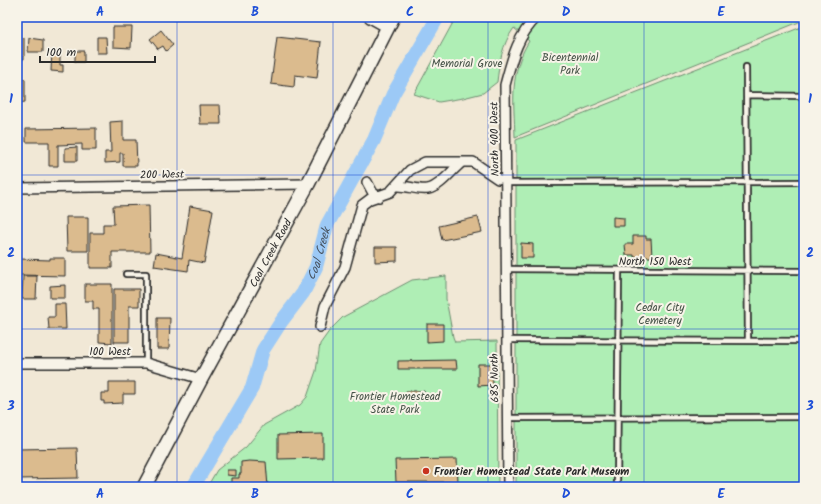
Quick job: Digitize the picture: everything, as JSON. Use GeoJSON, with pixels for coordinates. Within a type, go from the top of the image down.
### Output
{"type":"FeatureCollection","features":[{"type":"Feature","properties":{"kind":"main road","name":"Coal Creek Road"},"geometry":{"type":"LineString","coordinates":[[144,487],[201,379],[308,184],[390,22]]}},
{"type":"Feature","properties":{"kind":"street"},"geometry":{"type":"LineString","coordinates":[[370,17],[390,22]]}},
{"type":"Feature","properties":{"kind":"street","name":"North 400 West"},"geometry":{"type":"LineString","coordinates":[[506,269],[507,183],[505,85],[514,51],[522,35],[538,17]]}},
{"type":"Feature","properties":{"kind":"street"},"geometry":{"type":"LineString","coordinates":[[320,327],[325,306],[345,266],[362,206],[374,198],[390,192],[410,170],[425,162],[473,162],[498,179]]}},
{"type":"Feature","properties":{"kind":"street"},"geometry":{"type":"LineString","coordinates":[[396,186],[405,185],[428,189],[437,184],[461,163]]}},
{"type":"Feature","properties":{"kind":"street"},"geometry":{"type":"LineString","coordinates":[[367,182],[374,198]]}},
{"type":"Feature","properties":{"kind":"street","name":"200 West"},"geometry":{"type":"LineString","coordinates":[[17,188],[308,184]]}},
{"type":"Feature","properties":{"kind":"street"},"geometry":{"type":"LineString","coordinates":[[359,196],[374,198]]}},
{"type":"Feature","properties":{"kind":"street","name":"685 North"},"geometry":{"type":"LineString","coordinates":[[506,269],[508,487]]}},
{"type":"Feature","properties":{"kind":"street","name":"100 West"},"geometry":{"type":"LineString","coordinates":[[17,363],[146,363],[201,379]]}},
{"type":"Feature","properties":{"kind":"lane"},"geometry":{"type":"LineString","coordinates":[[746,67],[748,341]]}},
{"type":"Feature","properties":{"kind":"lane"},"geometry":{"type":"LineString","coordinates":[[747,96],[804,96]]}},
{"type":"Feature","properties":{"kind":"lane"},"geometry":{"type":"LineString","coordinates":[[507,183],[804,182]]}},
{"type":"Feature","properties":{"kind":"lane","name":"North 150 West"},"geometry":{"type":"LineString","coordinates":[[506,269],[804,271]]}},
{"type":"Feature","properties":{"kind":"lane"},"geometry":{"type":"LineString","coordinates":[[617,487],[619,270]]}},
{"type":"Feature","properties":{"kind":"lane"},"geometry":{"type":"LineString","coordinates":[[126,274],[146,274],[146,363]]}},
{"type":"Feature","properties":{"kind":"lane"},"geometry":{"type":"LineString","coordinates":[[506,340],[804,341]]}},
{"type":"Feature","properties":{"kind":"lane"},"geometry":{"type":"LineString","coordinates":[[507,418],[804,417]]}},
{"type":"Feature","properties":{"kind":"green space","name":"Bicentennial Park"},"geometry":{"type":"Polygon","coordinates":[[[456,17],[804,17],[804,20],[515,137],[514,88],[518,65],[529,41],[514,28],[504,47],[497,82],[483,93],[439,102],[414,94],[456,17]]]}},
{"type":"Feature","properties":{"kind":"green space","name":"Cedar City Cemetery"},"geometry":{"type":"Polygon","coordinates":[[[804,26],[804,487],[516,487],[516,140],[804,26]]]}},
{"type":"Feature","properties":{"kind":"green space","name":"Frontier Homestead State Park"},"geometry":{"type":"Polygon","coordinates":[[[446,276],[446,299],[455,342],[497,341],[498,487],[207,487],[217,470],[246,447],[264,425],[300,405],[307,397],[316,371],[320,344],[330,330],[343,317],[412,280],[446,276]]]}},
{"type":"Feature","properties":{"kind":"building"},"geometry":{"type":"Polygon","coordinates":[[[113,27],[132,27],[131,48],[113,47],[113,27]]]}},
{"type":"Feature","properties":{"kind":"building"},"geometry":{"type":"Polygon","coordinates":[[[161,30],[173,45],[166,51],[163,46],[158,49],[150,39],[161,30]]]}},
{"type":"Feature","properties":{"kind":"building"},"geometry":{"type":"Polygon","coordinates":[[[17,37],[24,38],[24,59],[17,59],[17,37]]]}},
{"type":"Feature","properties":{"kind":"building"},"geometry":{"type":"Polygon","coordinates":[[[97,37],[106,37],[107,53],[97,53],[97,37]]]}},
{"type":"Feature","properties":{"kind":"building"},"geometry":{"type":"Polygon","coordinates":[[[277,37],[321,42],[317,78],[295,75],[294,87],[271,84],[277,37]]]}},
{"type":"Feature","properties":{"kind":"building"},"geometry":{"type":"Polygon","coordinates":[[[29,38],[43,40],[43,52],[28,52],[29,38]]]}},
{"type":"Feature","properties":{"kind":"building"},"geometry":{"type":"Polygon","coordinates":[[[52,51],[60,52],[60,65],[63,65],[63,72],[51,71],[52,51]]]}},
{"type":"Feature","properties":{"kind":"building"},"geometry":{"type":"Polygon","coordinates":[[[75,51],[84,51],[84,62],[75,62],[75,51]]]}},
{"type":"Feature","properties":{"kind":"building"},"geometry":{"type":"Polygon","coordinates":[[[17,79],[25,79],[25,102],[17,103],[17,79]]]}},
{"type":"Feature","properties":{"kind":"building"},"geometry":{"type":"Polygon","coordinates":[[[199,105],[220,105],[221,124],[200,124],[199,105]]]}},
{"type":"Feature","properties":{"kind":"building"},"geometry":{"type":"Polygon","coordinates":[[[123,121],[123,140],[136,140],[137,166],[123,166],[123,153],[120,153],[120,162],[105,163],[105,152],[111,152],[110,122],[123,121]]]}},
{"type":"Feature","properties":{"kind":"building"},"geometry":{"type":"Polygon","coordinates":[[[96,128],[96,150],[82,150],[82,144],[58,145],[58,166],[49,166],[49,142],[26,142],[26,129],[96,128]]]}},
{"type":"Feature","properties":{"kind":"building"},"geometry":{"type":"Polygon","coordinates":[[[77,147],[77,161],[65,161],[65,148],[77,147]]]}},
{"type":"Feature","properties":{"kind":"building"},"geometry":{"type":"Polygon","coordinates":[[[149,205],[150,252],[112,252],[112,268],[90,268],[90,233],[103,233],[103,224],[114,224],[113,206],[149,205]]]}},
{"type":"Feature","properties":{"kind":"building"},"geometry":{"type":"Polygon","coordinates":[[[190,206],[213,210],[204,263],[189,260],[188,271],[154,266],[156,253],[182,258],[190,206]]]}},
{"type":"Feature","properties":{"kind":"building"},"geometry":{"type":"Polygon","coordinates":[[[66,217],[88,217],[88,251],[67,251],[66,217]]]}},
{"type":"Feature","properties":{"kind":"building"},"geometry":{"type":"Polygon","coordinates":[[[478,217],[482,232],[442,240],[439,226],[478,217]]]}},
{"type":"Feature","properties":{"kind":"building"},"geometry":{"type":"Polygon","coordinates":[[[613,217],[624,218],[624,226],[613,226],[613,217]]]}},
{"type":"Feature","properties":{"kind":"building"},"geometry":{"type":"Polygon","coordinates":[[[17,219],[20,219],[19,259],[17,259],[17,219]]]}},
{"type":"Feature","properties":{"kind":"building"},"geometry":{"type":"Polygon","coordinates":[[[633,236],[646,236],[646,239],[651,239],[652,257],[634,257],[634,255],[626,255],[625,244],[633,244],[633,236]]]}},
{"type":"Feature","properties":{"kind":"building"},"geometry":{"type":"Polygon","coordinates":[[[521,243],[533,244],[533,258],[521,258],[521,243]]]}},
{"type":"Feature","properties":{"kind":"building"},"geometry":{"type":"Polygon","coordinates":[[[375,247],[397,247],[397,261],[375,262],[375,247]]]}},
{"type":"Feature","properties":{"kind":"building"},"geometry":{"type":"Polygon","coordinates":[[[50,258],[65,258],[65,276],[19,275],[20,259],[50,260],[50,258]]]}},
{"type":"Feature","properties":{"kind":"building"},"geometry":{"type":"Polygon","coordinates":[[[23,276],[37,276],[36,299],[22,299],[23,276]]]}},
{"type":"Feature","properties":{"kind":"building"},"geometry":{"type":"Polygon","coordinates":[[[85,284],[112,284],[112,343],[99,342],[99,309],[93,309],[93,301],[85,301],[85,284]]]}},
{"type":"Feature","properties":{"kind":"building"},"geometry":{"type":"Polygon","coordinates":[[[65,285],[65,298],[50,298],[50,286],[65,285]]]}},
{"type":"Feature","properties":{"kind":"building"},"geometry":{"type":"Polygon","coordinates":[[[114,289],[139,289],[139,306],[129,306],[129,342],[114,342],[114,289]]]}},
{"type":"Feature","properties":{"kind":"building"},"geometry":{"type":"Polygon","coordinates":[[[55,304],[65,304],[66,329],[49,329],[48,317],[55,317],[55,304]]]}},
{"type":"Feature","properties":{"kind":"building"},"geometry":{"type":"Polygon","coordinates":[[[157,318],[170,318],[169,349],[157,349],[157,318]]]}},
{"type":"Feature","properties":{"kind":"building"},"geometry":{"type":"Polygon","coordinates":[[[427,324],[443,324],[443,341],[427,342],[427,324]]]}},
{"type":"Feature","properties":{"kind":"building"},"geometry":{"type":"Polygon","coordinates":[[[456,360],[457,369],[398,369],[398,361],[456,360]]]}},
{"type":"Feature","properties":{"kind":"building"},"geometry":{"type":"Polygon","coordinates":[[[478,364],[492,364],[493,385],[478,386],[478,364]]]}},
{"type":"Feature","properties":{"kind":"building"},"geometry":{"type":"Polygon","coordinates":[[[109,382],[135,382],[135,394],[123,394],[123,403],[104,404],[104,401],[101,401],[101,393],[109,393],[109,382]]]}},
{"type":"Feature","properties":{"kind":"building"},"geometry":{"type":"Polygon","coordinates":[[[406,391],[424,391],[424,400],[406,400],[406,391]]]}},
{"type":"Feature","properties":{"kind":"building"},"geometry":{"type":"Polygon","coordinates":[[[323,434],[323,458],[278,459],[278,435],[323,434]]]}},
{"type":"Feature","properties":{"kind":"building"},"geometry":{"type":"Polygon","coordinates":[[[77,448],[78,478],[17,479],[17,449],[77,448]]]}},
{"type":"Feature","properties":{"kind":"building","name":"Frontier Homestead State Park Museum"},"geometry":{"type":"Polygon","coordinates":[[[457,459],[458,482],[396,482],[395,460],[457,459]]]}},
{"type":"Feature","properties":{"kind":"building"},"geometry":{"type":"Polygon","coordinates":[[[241,462],[266,462],[268,487],[231,487],[231,478],[239,478],[239,474],[241,474],[241,462]]]}},
{"type":"Feature","properties":{"kind":"building"},"geometry":{"type":"Polygon","coordinates":[[[227,470],[236,470],[236,476],[227,475],[227,470]]]}},
{"type":"Feature","properties":{"kind":"waterway","name":"Coal Creek"},"geometry":{"type":"LineString","coordinates":[[193,487],[252,388],[263,350],[281,322],[303,293],[316,267],[327,225],[374,140],[393,94],[438,17]]}},
{"type":"Feature","properties":{"kind":"place","name":"Frontier Homestead State Park Museum"},"geometry":{"type":"Point","coordinates":[426,471]}},
{"type":"Feature","properties":{"kind":"park label","name":"Memorial Grove"},"geometry":{"type":"Point","coordinates":[467,63]}}]}
